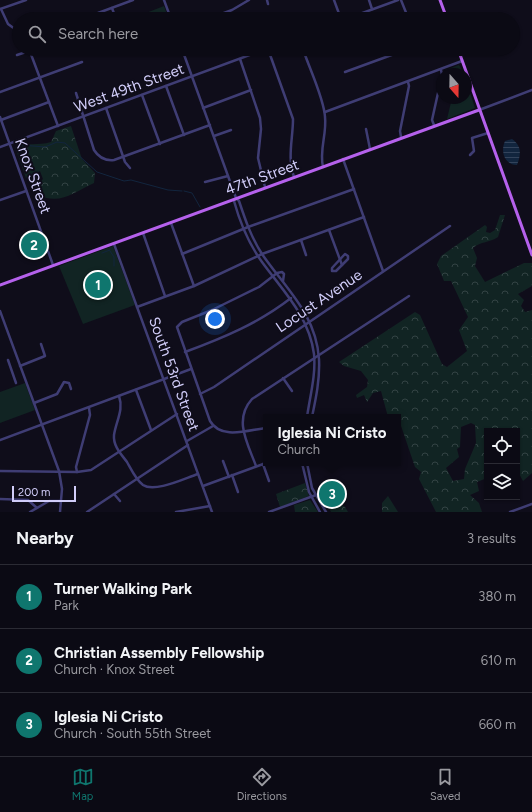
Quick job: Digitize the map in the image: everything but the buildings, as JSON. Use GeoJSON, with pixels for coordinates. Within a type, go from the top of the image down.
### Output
{"type":"FeatureCollection","features":[{"type":"Feature","properties":{"kind":"main road"},"geometry":{"type":"LineString","coordinates":[[440,0],[444,12]]}},
{"type":"Feature","properties":{"kind":"main road"},"geometry":{"type":"LineString","coordinates":[[460,56],[532,255]]}},
{"type":"Feature","properties":{"kind":"main road","name":"47th Street"},"geometry":{"type":"LineString","coordinates":[[0,285],[143,234],[401,137],[479,110]]}},
{"type":"Feature","properties":{"kind":"street"},"geometry":{"type":"LineString","coordinates":[[12,27],[8,24],[1,9],[26,0]]}},
{"type":"Feature","properties":{"kind":"street"},"geometry":{"type":"LineString","coordinates":[[102,12],[133,0]]}},
{"type":"Feature","properties":{"kind":"street"},"geometry":{"type":"LineString","coordinates":[[164,0],[168,12]]}},
{"type":"Feature","properties":{"kind":"street"},"geometry":{"type":"LineString","coordinates":[[227,12],[249,0]]}},
{"type":"Feature","properties":{"kind":"street"},"geometry":{"type":"LineString","coordinates":[[267,0],[268,4]]}},
{"type":"Feature","properties":{"kind":"street"},"geometry":{"type":"LineString","coordinates":[[334,0],[338,12]]}},
{"type":"Feature","properties":{"kind":"street"},"geometry":{"type":"LineString","coordinates":[[369,0],[372,9]]}},
{"type":"Feature","properties":{"kind":"street"},"geometry":{"type":"LineString","coordinates":[[364,12],[398,0]]}},
{"type":"Feature","properties":{"kind":"street"},"geometry":{"type":"LineString","coordinates":[[401,0],[406,12]]}},
{"type":"Feature","properties":{"kind":"street"},"geometry":{"type":"LineString","coordinates":[[112,8],[113,12]]}},
{"type":"Feature","properties":{"kind":"street"},"geometry":{"type":"LineString","coordinates":[[31,56],[58,126]]}},
{"type":"Feature","properties":{"kind":"street"},"geometry":{"type":"LineString","coordinates":[[184,56],[248,227],[262,254],[303,308],[309,321],[316,343],[319,378],[313,414]]}},
{"type":"Feature","properties":{"kind":"street","name":"West 49th Street"},"geometry":{"type":"LineString","coordinates":[[0,147],[248,56]]}},
{"type":"Feature","properties":{"kind":"street"},"geometry":{"type":"LineString","coordinates":[[270,56],[293,119],[289,152],[294,177]]}},
{"type":"Feature","properties":{"kind":"street"},"geometry":{"type":"LineString","coordinates":[[305,56],[325,112],[325,127],[321,153],[323,167]]}},
{"type":"Feature","properties":{"kind":"street"},"geometry":{"type":"LineString","coordinates":[[344,72],[389,56]]}},
{"type":"Feature","properties":{"kind":"street"},"geometry":{"type":"LineString","coordinates":[[240,59],[260,118],[261,129],[258,158],[266,187]]}},
{"type":"Feature","properties":{"kind":"street"},"geometry":{"type":"LineString","coordinates":[[446,68],[462,61]]}},
{"type":"Feature","properties":{"kind":"street"},"geometry":{"type":"LineString","coordinates":[[0,92],[82,62]]}},
{"type":"Feature","properties":{"kind":"street"},"geometry":{"type":"LineString","coordinates":[[325,112],[436,72]]}},
{"type":"Feature","properties":{"kind":"street"},"geometry":{"type":"LineString","coordinates":[[401,137],[400,130],[409,86],[408,82]]}},
{"type":"Feature","properties":{"kind":"street"},"geometry":{"type":"LineString","coordinates":[[166,86],[184,135]]}},
{"type":"Feature","properties":{"kind":"street"},"geometry":{"type":"LineString","coordinates":[[203,108],[251,90]]}},
{"type":"Feature","properties":{"kind":"street","name":"47th Street"},"geometry":{"type":"LineString","coordinates":[[479,110],[532,90]]}},
{"type":"Feature","properties":{"kind":"street"},"geometry":{"type":"LineString","coordinates":[[76,93],[82,117],[94,150],[101,158],[110,160],[160,144],[210,125]]}},
{"type":"Feature","properties":{"kind":"street"},"geometry":{"type":"LineString","coordinates":[[142,95],[160,144]]}},
{"type":"Feature","properties":{"kind":"street"},"geometry":{"type":"LineString","coordinates":[[0,118],[49,102]]}},
{"type":"Feature","properties":{"kind":"street"},"geometry":{"type":"LineString","coordinates":[[434,125],[432,120],[436,102]]}},
{"type":"Feature","properties":{"kind":"street"},"geometry":{"type":"LineString","coordinates":[[106,108],[123,156],[130,168]]}},
{"type":"Feature","properties":{"kind":"street","name":"Knox Street"},"geometry":{"type":"LineString","coordinates":[[0,118],[53,265]]}},
{"type":"Feature","properties":{"kind":"street"},"geometry":{"type":"LineString","coordinates":[[366,129],[370,149]]}},
{"type":"Feature","properties":{"kind":"street"},"geometry":{"type":"LineString","coordinates":[[214,136],[231,130]]}},
{"type":"Feature","properties":{"kind":"street"},"geometry":{"type":"LineString","coordinates":[[470,155],[474,151],[472,138],[488,133]]}},
{"type":"Feature","properties":{"kind":"street"},"geometry":{"type":"LineString","coordinates":[[343,159],[383,271]]}},
{"type":"Feature","properties":{"kind":"street"},"geometry":{"type":"LineString","coordinates":[[205,182],[228,176]]}},
{"type":"Feature","properties":{"kind":"street"},"geometry":{"type":"LineString","coordinates":[[182,254],[248,227],[354,189]]}},
{"type":"Feature","properties":{"kind":"street"},"geometry":{"type":"LineString","coordinates":[[0,200],[26,191]]}},
{"type":"Feature","properties":{"kind":"street"},"geometry":{"type":"LineString","coordinates":[[236,198],[234,202],[244,229],[258,256],[290,299],[305,324],[314,358],[314,374],[307,414]]}},
{"type":"Feature","properties":{"kind":"street"},"geometry":{"type":"LineString","coordinates":[[137,307],[194,286],[262,254],[364,217]]}},
{"type":"Feature","properties":{"kind":"street"},"geometry":{"type":"LineString","coordinates":[[171,223],[194,286]]}},
{"type":"Feature","properties":{"kind":"street","name":"Locust Avenue"},"geometry":{"type":"LineString","coordinates":[[200,394],[214,387],[450,226]]}},
{"type":"Feature","properties":{"kind":"street"},"geometry":{"type":"LineString","coordinates":[[329,230],[342,265]]}},
{"type":"Feature","properties":{"kind":"street"},"geometry":{"type":"LineString","coordinates":[[143,234],[165,296]]}},
{"type":"Feature","properties":{"kind":"street"},"geometry":{"type":"LineString","coordinates":[[301,240],[306,255]]}},
{"type":"Feature","properties":{"kind":"street","name":"South 53rd Street"},"geometry":{"type":"LineString","coordinates":[[114,244],[212,512]]}},
{"type":"Feature","properties":{"kind":"street"},"geometry":{"type":"LineString","coordinates":[[345,254],[348,256],[348,259],[334,272],[331,270],[340,259],[345,254]]}},
{"type":"Feature","properties":{"kind":"street"},"geometry":{"type":"LineString","coordinates":[[263,428],[222,432],[213,426],[185,352],[178,331],[178,326],[182,322],[212,310],[259,287],[277,273],[282,272],[284,274],[283,281]]}},
{"type":"Feature","properties":{"kind":"street"},"geometry":{"type":"LineString","coordinates":[[185,352],[224,337],[258,320],[271,313],[294,296]]}},
{"type":"Feature","properties":{"kind":"street"},"geometry":{"type":"LineString","coordinates":[[256,466],[243,431],[242,418],[249,403],[283,378],[408,296]]}},
{"type":"Feature","properties":{"kind":"street"},"geometry":{"type":"LineString","coordinates":[[0,311],[59,472],[62,484],[60,512]]}},
{"type":"Feature","properties":{"kind":"street"},"geometry":{"type":"LineString","coordinates":[[20,366],[45,356],[41,344]]}},
{"type":"Feature","properties":{"kind":"street"},"geometry":{"type":"LineString","coordinates":[[8,360],[16,383]]}},
{"type":"Feature","properties":{"kind":"street"},"geometry":{"type":"LineString","coordinates":[[0,440],[191,369]]}},
{"type":"Feature","properties":{"kind":"street"},"geometry":{"type":"LineString","coordinates":[[283,378],[292,391]]}},
{"type":"Feature","properties":{"kind":"street"},"geometry":{"type":"LineString","coordinates":[[34,403],[57,394],[64,382],[69,383],[71,389]]}},
{"type":"Feature","properties":{"kind":"street"},"geometry":{"type":"LineString","coordinates":[[136,390],[151,430]]}},
{"type":"Feature","properties":{"kind":"street"},"geometry":{"type":"LineString","coordinates":[[119,396],[122,404],[114,435],[115,444],[137,478],[147,487],[156,488],[198,474]]}},
{"type":"Feature","properties":{"kind":"street"},"geometry":{"type":"LineString","coordinates":[[77,472],[76,467],[90,415],[89,408]]}},
{"type":"Feature","properties":{"kind":"street"},"geometry":{"type":"LineString","coordinates":[[0,471],[77,472],[91,470],[177,414]]}},
{"type":"Feature","properties":{"kind":"street"},"geometry":{"type":"LineString","coordinates":[[187,441],[213,426]]}},
{"type":"Feature","properties":{"kind":"street"},"geometry":{"type":"LineString","coordinates":[[87,512],[188,445]]}},
{"type":"Feature","properties":{"kind":"street"},"geometry":{"type":"LineString","coordinates":[[223,461],[238,492]]}},
{"type":"Feature","properties":{"kind":"street"},"geometry":{"type":"LineString","coordinates":[[203,486],[263,464]]}},
{"type":"Feature","properties":{"kind":"street"},"geometry":{"type":"LineString","coordinates":[[264,466],[269,481]]}},
{"type":"Feature","properties":{"kind":"street"},"geometry":{"type":"LineString","coordinates":[[303,466],[311,497],[320,512]]}},
{"type":"Feature","properties":{"kind":"street"},"geometry":{"type":"LineString","coordinates":[[307,466],[308,475],[316,495],[326,512]]}},
{"type":"Feature","properties":{"kind":"street"},"geometry":{"type":"LineString","coordinates":[[114,494],[120,501]]}},
{"type":"Feature","properties":{"kind":"street"},"geometry":{"type":"LineString","coordinates":[[270,512],[316,495]]}},
{"type":"Feature","properties":{"kind":"street"},"geometry":{"type":"LineString","coordinates":[[0,499],[28,500],[36,508]]}},
{"type":"Feature","properties":{"kind":"street"},"geometry":{"type":"LineString","coordinates":[[30,512],[49,501],[61,501]]}},
{"type":"Feature","properties":{"kind":"street"},"geometry":{"type":"LineString","coordinates":[[510,512],[532,504]]}},
{"type":"Feature","properties":{"kind":"street"},"geometry":{"type":"LineString","coordinates":[[176,512],[210,506]]}},
{"type":"Feature","properties":{"kind":"street"},"geometry":{"type":"LineString","coordinates":[[95,507],[98,512]]}},
{"type":"Feature","properties":{"kind":"green space"},"geometry":{"type":"Polygon","coordinates":[[[164,6],[166,12],[148,12],[164,6]]]}},
{"type":"Feature","properties":{"kind":"green space"},"geometry":{"type":"Polygon","coordinates":[[[459,65],[461,68],[451,68],[459,65]]]}},
{"type":"Feature","properties":{"kind":"green space"},"geometry":{"type":"Polygon","coordinates":[[[472,99],[475,108],[447,119],[451,104],[472,104],[472,99]]]}},
{"type":"Feature","properties":{"kind":"green space"},"geometry":{"type":"Polygon","coordinates":[[[71,126],[82,159],[95,173],[94,183],[66,197],[52,199],[36,194],[36,186],[43,179],[40,171],[26,178],[15,147],[51,142],[56,131],[71,126]]]}},
{"type":"Feature","properties":{"kind":"green space"},"geometry":{"type":"Polygon","coordinates":[[[500,215],[505,215],[498,237],[479,244],[473,248],[477,258],[475,266],[485,282],[524,263],[532,263],[532,286],[518,294],[524,300],[521,306],[525,312],[532,310],[532,473],[523,481],[520,476],[520,428],[484,428],[484,479],[477,482],[479,491],[470,495],[479,503],[482,512],[436,512],[419,479],[421,472],[415,467],[401,426],[401,414],[387,414],[381,391],[373,393],[367,402],[364,395],[357,398],[356,395],[367,387],[368,380],[361,371],[344,366],[339,362],[415,312],[420,315],[442,364],[447,367],[467,351],[459,330],[468,317],[451,281],[444,281],[437,264],[441,256],[485,225],[487,227],[486,232],[490,233],[495,230],[500,215]],[[471,423],[461,427],[460,447],[457,449],[459,457],[446,468],[453,481],[464,479],[465,469],[476,443],[475,425],[471,423]]]}},
{"type":"Feature","properties":{"kind":"green space"},"geometry":{"type":"Polygon","coordinates":[[[113,246],[135,305],[83,324],[59,266],[113,246]]]}},
{"type":"Feature","properties":{"kind":"green space"},"geometry":{"type":"Polygon","coordinates":[[[25,383],[35,410],[0,423],[0,392],[25,383]]]}},
{"type":"Feature","properties":{"kind":"green space"},"geometry":{"type":"Polygon","coordinates":[[[305,483],[309,496],[280,507],[276,494],[305,483]]]}},
{"type":"Feature","properties":{"kind":"green space"},"geometry":{"type":"Polygon","coordinates":[[[388,496],[398,512],[382,512],[382,503],[388,496]]]}},
{"type":"Feature","properties":{"kind":"green space"},"geometry":{"type":"Polygon","coordinates":[[[310,500],[318,512],[295,512],[294,505],[310,500]]]}},
{"type":"Feature","properties":{"kind":"green space"},"geometry":{"type":"Polygon","coordinates":[[[341,504],[348,512],[331,512],[329,508],[341,504]]]}},
{"type":"Feature","properties":{"kind":"water"},"geometry":{"type":"Polygon","coordinates":[[[512,139],[518,145],[520,151],[517,165],[509,163],[503,153],[505,141],[512,139]]]}},
{"type":"Feature","properties":{"kind":"waterway"},"geometry":{"type":"LineString","coordinates":[[21,145],[45,147],[57,142],[65,143],[97,172],[124,181],[131,180],[168,190],[182,191]]}},
{"type":"Feature","properties":{"kind":"waterway"},"geometry":{"type":"LineString","coordinates":[[184,191],[192,193],[200,207]]}},
{"type":"Feature","properties":{"kind":"waterway"},"geometry":{"type":"LineString","coordinates":[[102,253],[110,250]]}},
{"type":"Feature","properties":{"kind":"waterway"},"geometry":{"type":"LineString","coordinates":[[110,251],[114,257],[114,266]]}},
{"type":"Feature","properties":{"kind":"place","name":"Christian Assembly Fellowship"},"geometry":{"type":"Point","coordinates":[34,245]}},
{"type":"Feature","properties":{"kind":"place","name":"Turner Walking Park"},"geometry":{"type":"Point","coordinates":[98,285]}},
{"type":"Feature","properties":{"kind":"place","name":"Iglesia Ni Cristo"},"geometry":{"type":"Point","coordinates":[332,494]}}]}
